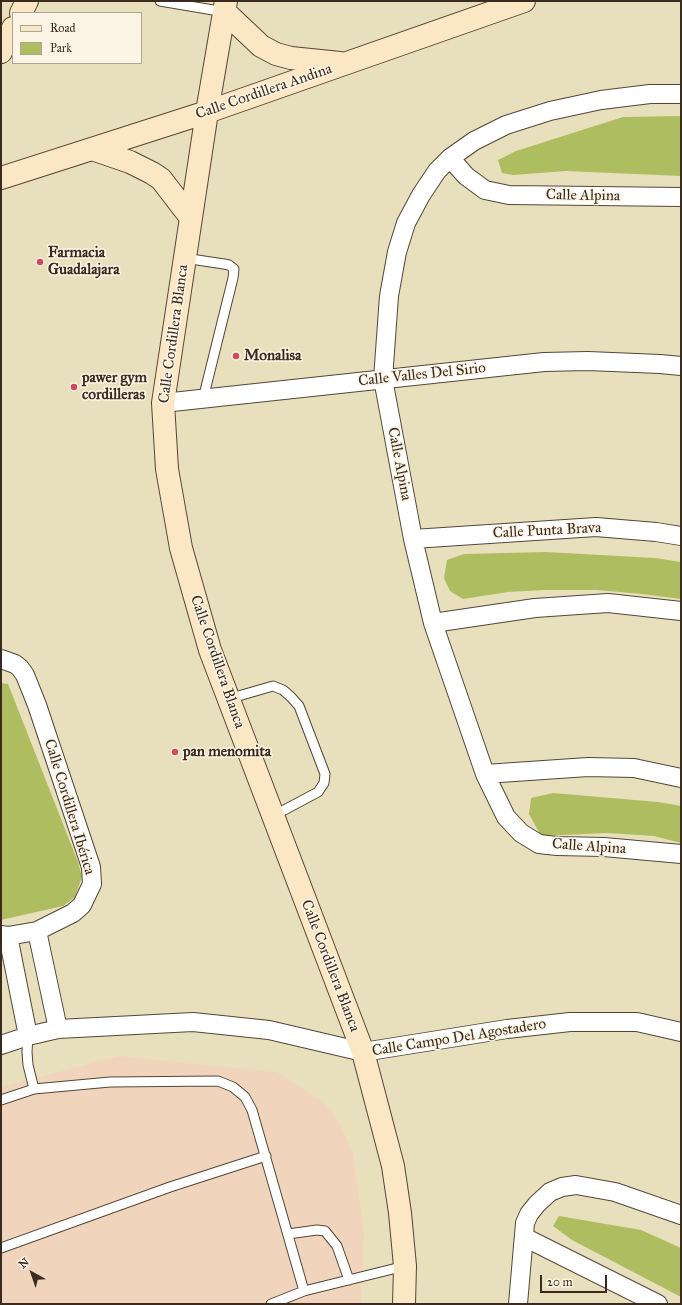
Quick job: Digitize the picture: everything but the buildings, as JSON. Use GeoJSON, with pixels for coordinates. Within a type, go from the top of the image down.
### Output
{"type":"FeatureCollection","features":[{"type":"Feature","properties":{"kind":"street"},"geometry":{"type":"LineString","coordinates":[[22,12],[27,1]]}},
{"type":"Feature","properties":{"kind":"street","name":"Calle Cordillera Andina"},"geometry":{"type":"LineString","coordinates":[[1,178],[207,112],[524,1]]}},
{"type":"Feature","properties":{"kind":"street"},"geometry":{"type":"LineString","coordinates":[[226,7],[261,46],[276,54],[291,58],[346,64]]}},
{"type":"Feature","properties":{"kind":"street","name":"Calle Cordillera Blanca"},"geometry":{"type":"LineString","coordinates":[[226,7],[207,112],[163,403],[167,469],[181,548],[210,650],[363,1052],[393,1166],[400,1213],[405,1266],[404,1304]]}},
{"type":"Feature","properties":{"kind":"street"},"geometry":{"type":"LineString","coordinates":[[1,52],[12,30]]}},
{"type":"Feature","properties":{"kind":"street","name":"Calle Alpina"},"geometry":{"type":"LineString","coordinates":[[681,94],[650,94],[601,100],[550,112],[506,125],[474,141],[450,158],[437,171],[421,195],[406,223],[397,252],[389,296],[383,379],[413,539],[433,623],[485,774],[506,817],[520,833],[539,844],[604,847],[681,854]]}},
{"type":"Feature","properties":{"kind":"street"},"geometry":{"type":"LineString","coordinates":[[92,149],[130,162],[156,176],[168,187],[191,218]]}},
{"type":"Feature","properties":{"kind":"street","name":"Calle Alpina"},"geometry":{"type":"LineString","coordinates":[[450,158],[466,176],[484,190],[509,195],[681,197]]}},
{"type":"Feature","properties":{"kind":"street","name":"Calle Valles Del Sirio"},"geometry":{"type":"LineString","coordinates":[[163,403],[544,362],[588,361],[681,366]]}},
{"type":"Feature","properties":{"kind":"street","name":"Calle Punta Brava"},"geometry":{"type":"LineString","coordinates":[[413,539],[596,527],[656,532],[681,536]]}},
{"type":"Feature","properties":{"kind":"street"},"geometry":{"type":"LineString","coordinates":[[433,623],[535,608],[608,603],[681,611]]}},
{"type":"Feature","properties":{"kind":"street","name":"Calle Cordillera Ibérica"},"geometry":{"type":"LineString","coordinates":[[1,659],[15,664],[25,675],[37,705],[91,867],[92,884],[82,905],[73,913],[36,931],[4,935]]}},
{"type":"Feature","properties":{"kind":"street"},"geometry":{"type":"LineString","coordinates":[[485,774],[588,768],[634,768],[681,778]]}},
{"type":"Feature","properties":{"kind":"street"},"geometry":{"type":"LineString","coordinates":[[36,931],[58,1029]]}},
{"type":"Feature","properties":{"kind":"street"},"geometry":{"type":"LineString","coordinates":[[4,935],[28,1036]]}},
{"type":"Feature","properties":{"kind":"street","name":"Calle Campo Del Agostadero"},"geometry":{"type":"LineString","coordinates":[[1,1044],[58,1029],[193,1022],[269,1030],[363,1052],[507,1029],[570,1022],[637,1022],[681,1032]]}},
{"type":"Feature","properties":{"kind":"street"},"geometry":{"type":"LineString","coordinates":[[518,1304],[525,1223],[529,1214],[537,1204],[550,1192],[562,1187],[576,1185],[615,1192],[681,1215]]}},
{"type":"Feature","properties":{"kind":"street"},"geometry":{"type":"LineString","coordinates":[[524,1237],[658,1304]]}},
{"type":"Feature","properties":{"kind":"lane"},"geometry":{"type":"LineString","coordinates":[[160,1],[226,7]]}},
{"type":"Feature","properties":{"kind":"lane"},"geometry":{"type":"LineString","coordinates":[[184,258],[229,265],[234,269],[203,399]]}},
{"type":"Feature","properties":{"kind":"lane"},"geometry":{"type":"LineString","coordinates":[[228,699],[273,686],[287,694],[299,706],[325,774],[324,783],[318,792],[273,816]]}},
{"type":"Feature","properties":{"kind":"lane"},"geometry":{"type":"LineString","coordinates":[[28,1036],[28,1065],[34,1089]]}},
{"type":"Feature","properties":{"kind":"lane"},"geometry":{"type":"LineString","coordinates":[[1,1100],[34,1089],[110,1082],[218,1081],[233,1087],[245,1097],[252,1110],[304,1291]]}},
{"type":"Feature","properties":{"kind":"lane"},"geometry":{"type":"LineString","coordinates":[[1,1248],[170,1187],[266,1156]]}},
{"type":"Feature","properties":{"kind":"lane"},"geometry":{"type":"LineString","coordinates":[[288,1234],[316,1230],[325,1231],[337,1246],[349,1280]]}},
{"type":"Feature","properties":{"kind":"lane"},"geometry":{"type":"LineString","coordinates":[[271,1304],[304,1291],[405,1266]]}},
{"type":"Feature","properties":{"kind":"shaded area"},"geometry":{"type":"Polygon","coordinates":[[[119,1056],[277,1072],[323,1102],[341,1126],[353,1153],[364,1235],[361,1304],[1,1304],[1,1087],[119,1056]]]}},
{"type":"Feature","properties":{"kind":"green space"},"geometry":{"type":"Polygon","coordinates":[[[681,116],[681,176],[566,171],[513,175],[502,173],[498,160],[516,151],[623,117],[681,116]]]}},
{"type":"Feature","properties":{"kind":"green space"},"geometry":{"type":"Polygon","coordinates":[[[546,552],[655,558],[681,562],[681,599],[597,590],[545,590],[508,592],[463,599],[450,591],[444,578],[447,560],[464,554],[546,552]]]}},
{"type":"Feature","properties":{"kind":"green space"},"geometry":{"type":"Polygon","coordinates":[[[1,683],[8,684],[78,862],[82,877],[75,897],[63,906],[1,920],[1,683]]]}},
{"type":"Feature","properties":{"kind":"green space"},"geometry":{"type":"Polygon","coordinates":[[[553,793],[658,802],[681,806],[681,843],[654,836],[607,833],[541,836],[529,814],[531,798],[553,793]]]}},
{"type":"Feature","properties":{"kind":"green space"},"geometry":{"type":"Polygon","coordinates":[[[559,1216],[641,1230],[681,1248],[681,1297],[572,1240],[553,1226],[559,1216]]]}},
{"type":"Feature","properties":{"kind":"place","name":"Farmacia Guadalajara"},"geometry":{"type":"Point","coordinates":[40,262]}},
{"type":"Feature","properties":{"kind":"place","name":"Monalisa"},"geometry":{"type":"Point","coordinates":[236,356]}},
{"type":"Feature","properties":{"kind":"place","name":"pawer gym cordilleras"},"geometry":{"type":"Point","coordinates":[74,387]}},
{"type":"Feature","properties":{"kind":"place","name":"pan menomita"},"geometry":{"type":"Point","coordinates":[175,752]}}]}
